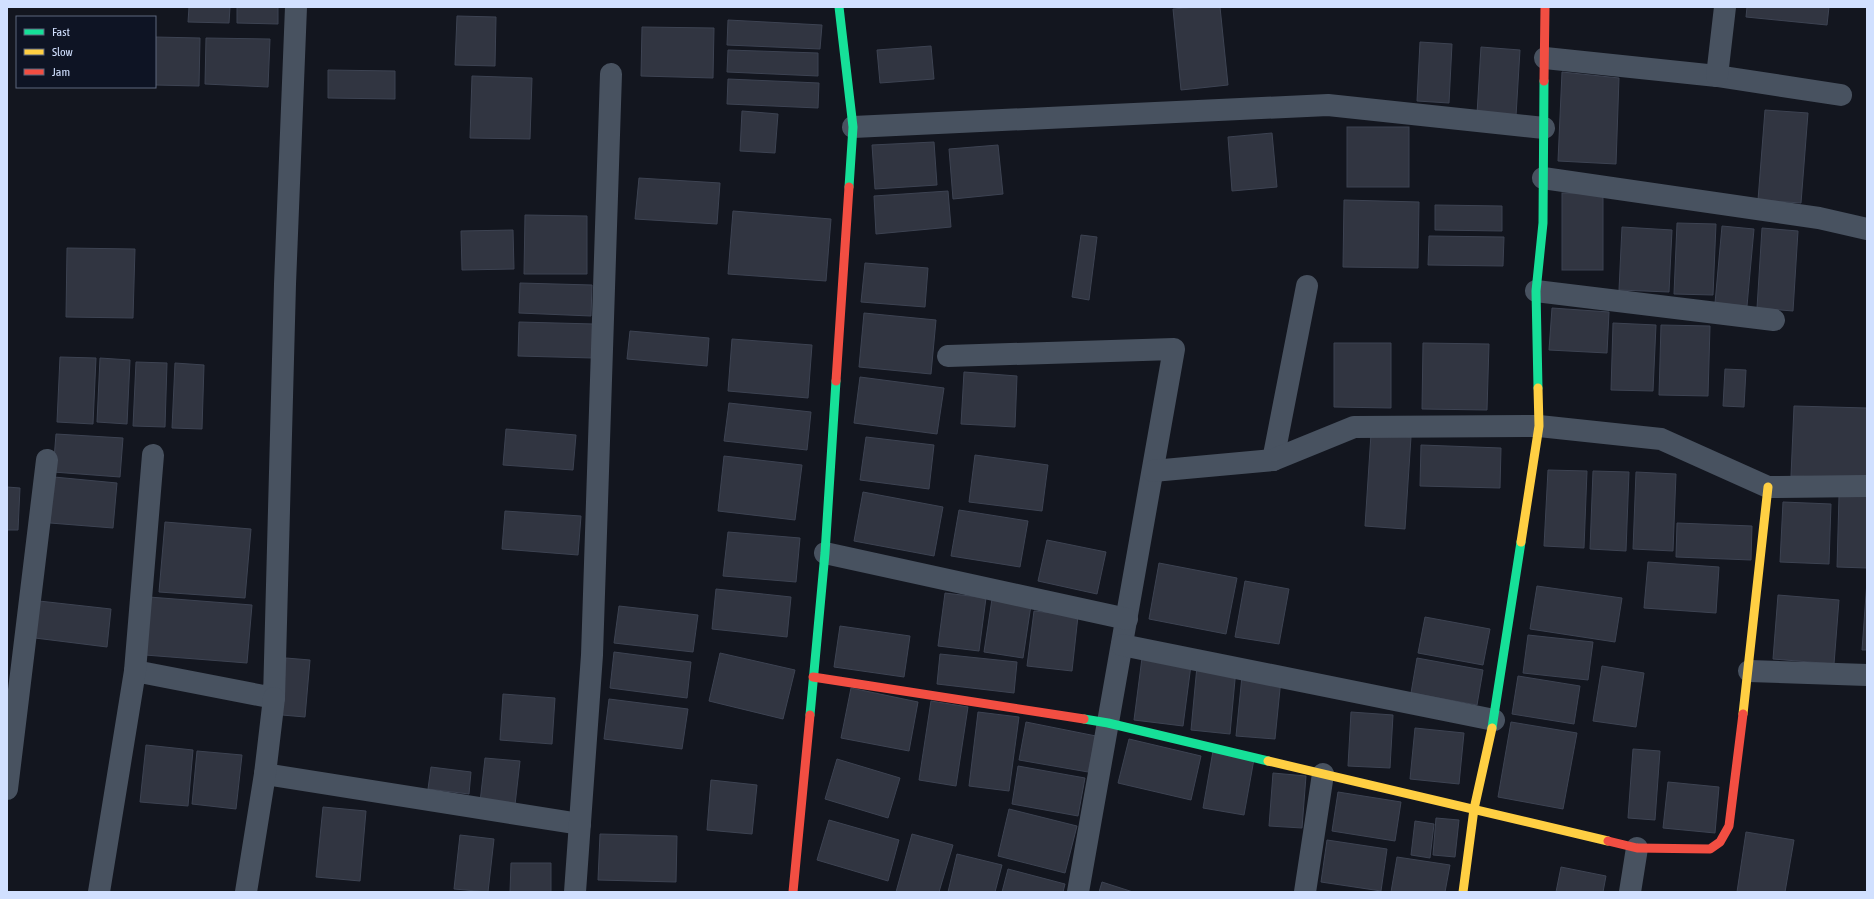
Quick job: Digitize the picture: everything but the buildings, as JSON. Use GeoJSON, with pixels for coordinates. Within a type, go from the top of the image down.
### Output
{"type":"FeatureCollection","features":[{"type":"Feature","properties":{"kind":"street"},"geometry":{"type":"LineString","coordinates":[[246,892],[265,774],[274,698],[285,284],[296,7]]}},
{"type":"Feature","properties":{"kind":"street"},"geometry":{"type":"LineString","coordinates":[[793,892],[825,553],[853,127],[839,7]]}},
{"type":"Feature","properties":{"kind":"street"},"geometry":{"type":"LineString","coordinates":[[1463,892],[1474,809],[1494,720],[1539,426],[1536,291],[1543,222],[1545,7]]}},
{"type":"Feature","properties":{"kind":"street"},"geometry":{"type":"LineString","coordinates":[[1717,76],[1725,7]]}},
{"type":"Feature","properties":{"kind":"street"},"geometry":{"type":"LineString","coordinates":[[1545,58],[1717,76],[1841,95]]}},
{"type":"Feature","properties":{"kind":"street"},"geometry":{"type":"LineString","coordinates":[[575,892],[592,655],[611,74]]}},
{"type":"Feature","properties":{"kind":"street"},"geometry":{"type":"LineString","coordinates":[[853,127],[1328,105],[1544,128]]}},
{"type":"Feature","properties":{"kind":"street"},"geometry":{"type":"LineString","coordinates":[[1543,178],[1819,218],[1867,229]]}},
{"type":"Feature","properties":{"kind":"street"},"geometry":{"type":"LineString","coordinates":[[1273,460],[1307,286]]}},
{"type":"Feature","properties":{"kind":"street"},"geometry":{"type":"LineString","coordinates":[[1536,291],[1774,320]]}},
{"type":"Feature","properties":{"kind":"street"},"geometry":{"type":"LineString","coordinates":[[948,356],[1174,349],[1078,892]]}},
{"type":"Feature","properties":{"kind":"street"},"geometry":{"type":"LineString","coordinates":[[1153,471],[1273,460],[1354,427],[1539,426],[1661,439],[1768,487],[1867,486]]}},
{"type":"Feature","properties":{"kind":"street"},"geometry":{"type":"LineString","coordinates":[[99,892],[135,671],[153,455]]}},
{"type":"Feature","properties":{"kind":"street"},"geometry":{"type":"LineString","coordinates":[[7,789],[47,460]]}},
{"type":"Feature","properties":{"kind":"street"},"geometry":{"type":"LineString","coordinates":[[813,677],[1108,723],[1637,848],[1710,850],[1720,842],[1729,826],[1749,671],[1768,487]]}},
{"type":"Feature","properties":{"kind":"street"},"geometry":{"type":"LineString","coordinates":[[825,553],[1127,619]]}},
{"type":"Feature","properties":{"kind":"street"},"geometry":{"type":"LineString","coordinates":[[1122,645],[1494,720]]}},
{"type":"Feature","properties":{"kind":"street"},"geometry":{"type":"LineString","coordinates":[[135,671],[274,698]]}},
{"type":"Feature","properties":{"kind":"street"},"geometry":{"type":"LineString","coordinates":[[1749,671],[1867,675]]}},
{"type":"Feature","properties":{"kind":"street"},"geometry":{"type":"LineString","coordinates":[[265,774],[580,824]]}},
{"type":"Feature","properties":{"kind":"street"},"geometry":{"type":"LineString","coordinates":[[1305,892],[1323,774]]}},
{"type":"Feature","properties":{"kind":"street"},"geometry":{"type":"LineString","coordinates":[[1630,892],[1637,848]]}},
{"type":"Feature","properties":{"kind":"traffic: fast"},"geometry":{"type":"LineString","coordinates":[[839,7],[853,127],[849,187]]}},
{"type":"Feature","properties":{"kind":"traffic: fast"},"geometry":{"type":"LineString","coordinates":[[1538,388],[1536,291],[1543,223],[1544,81]]}},
{"type":"Feature","properties":{"kind":"traffic: fast"},"geometry":{"type":"LineString","coordinates":[[810,715],[825,553],[836,381]]}},
{"type":"Feature","properties":{"kind":"traffic: fast"},"geometry":{"type":"LineString","coordinates":[[1492,728],[1521,542]]}},
{"type":"Feature","properties":{"kind":"traffic: fast"},"geometry":{"type":"LineString","coordinates":[[1084,719],[1108,723],[1268,761]]}},
{"type":"Feature","properties":{"kind":"traffic: slow"},"geometry":{"type":"LineString","coordinates":[[1521,542],[1539,426],[1538,388]]}},
{"type":"Feature","properties":{"kind":"traffic: slow"},"geometry":{"type":"LineString","coordinates":[[1743,714],[1768,487]]}},
{"type":"Feature","properties":{"kind":"traffic: slow"},"geometry":{"type":"LineString","coordinates":[[1463,892],[1474,809],[1492,728]]}},
{"type":"Feature","properties":{"kind":"traffic: slow"},"geometry":{"type":"LineString","coordinates":[[1268,761],[1608,841]]}},
{"type":"Feature","properties":{"kind":"traffic: jam"},"geometry":{"type":"LineString","coordinates":[[1544,81],[1545,7]]}},
{"type":"Feature","properties":{"kind":"traffic: jam"},"geometry":{"type":"LineString","coordinates":[[836,381],[849,187]]}},
{"type":"Feature","properties":{"kind":"traffic: jam"},"geometry":{"type":"LineString","coordinates":[[813,677],[1084,719]]}},
{"type":"Feature","properties":{"kind":"traffic: jam"},"geometry":{"type":"LineString","coordinates":[[1608,841],[1637,848],[1710,849],[1720,842],[1729,826],[1743,714]]}},
{"type":"Feature","properties":{"kind":"traffic: jam"},"geometry":{"type":"LineString","coordinates":[[793,892],[810,715]]}}]}
